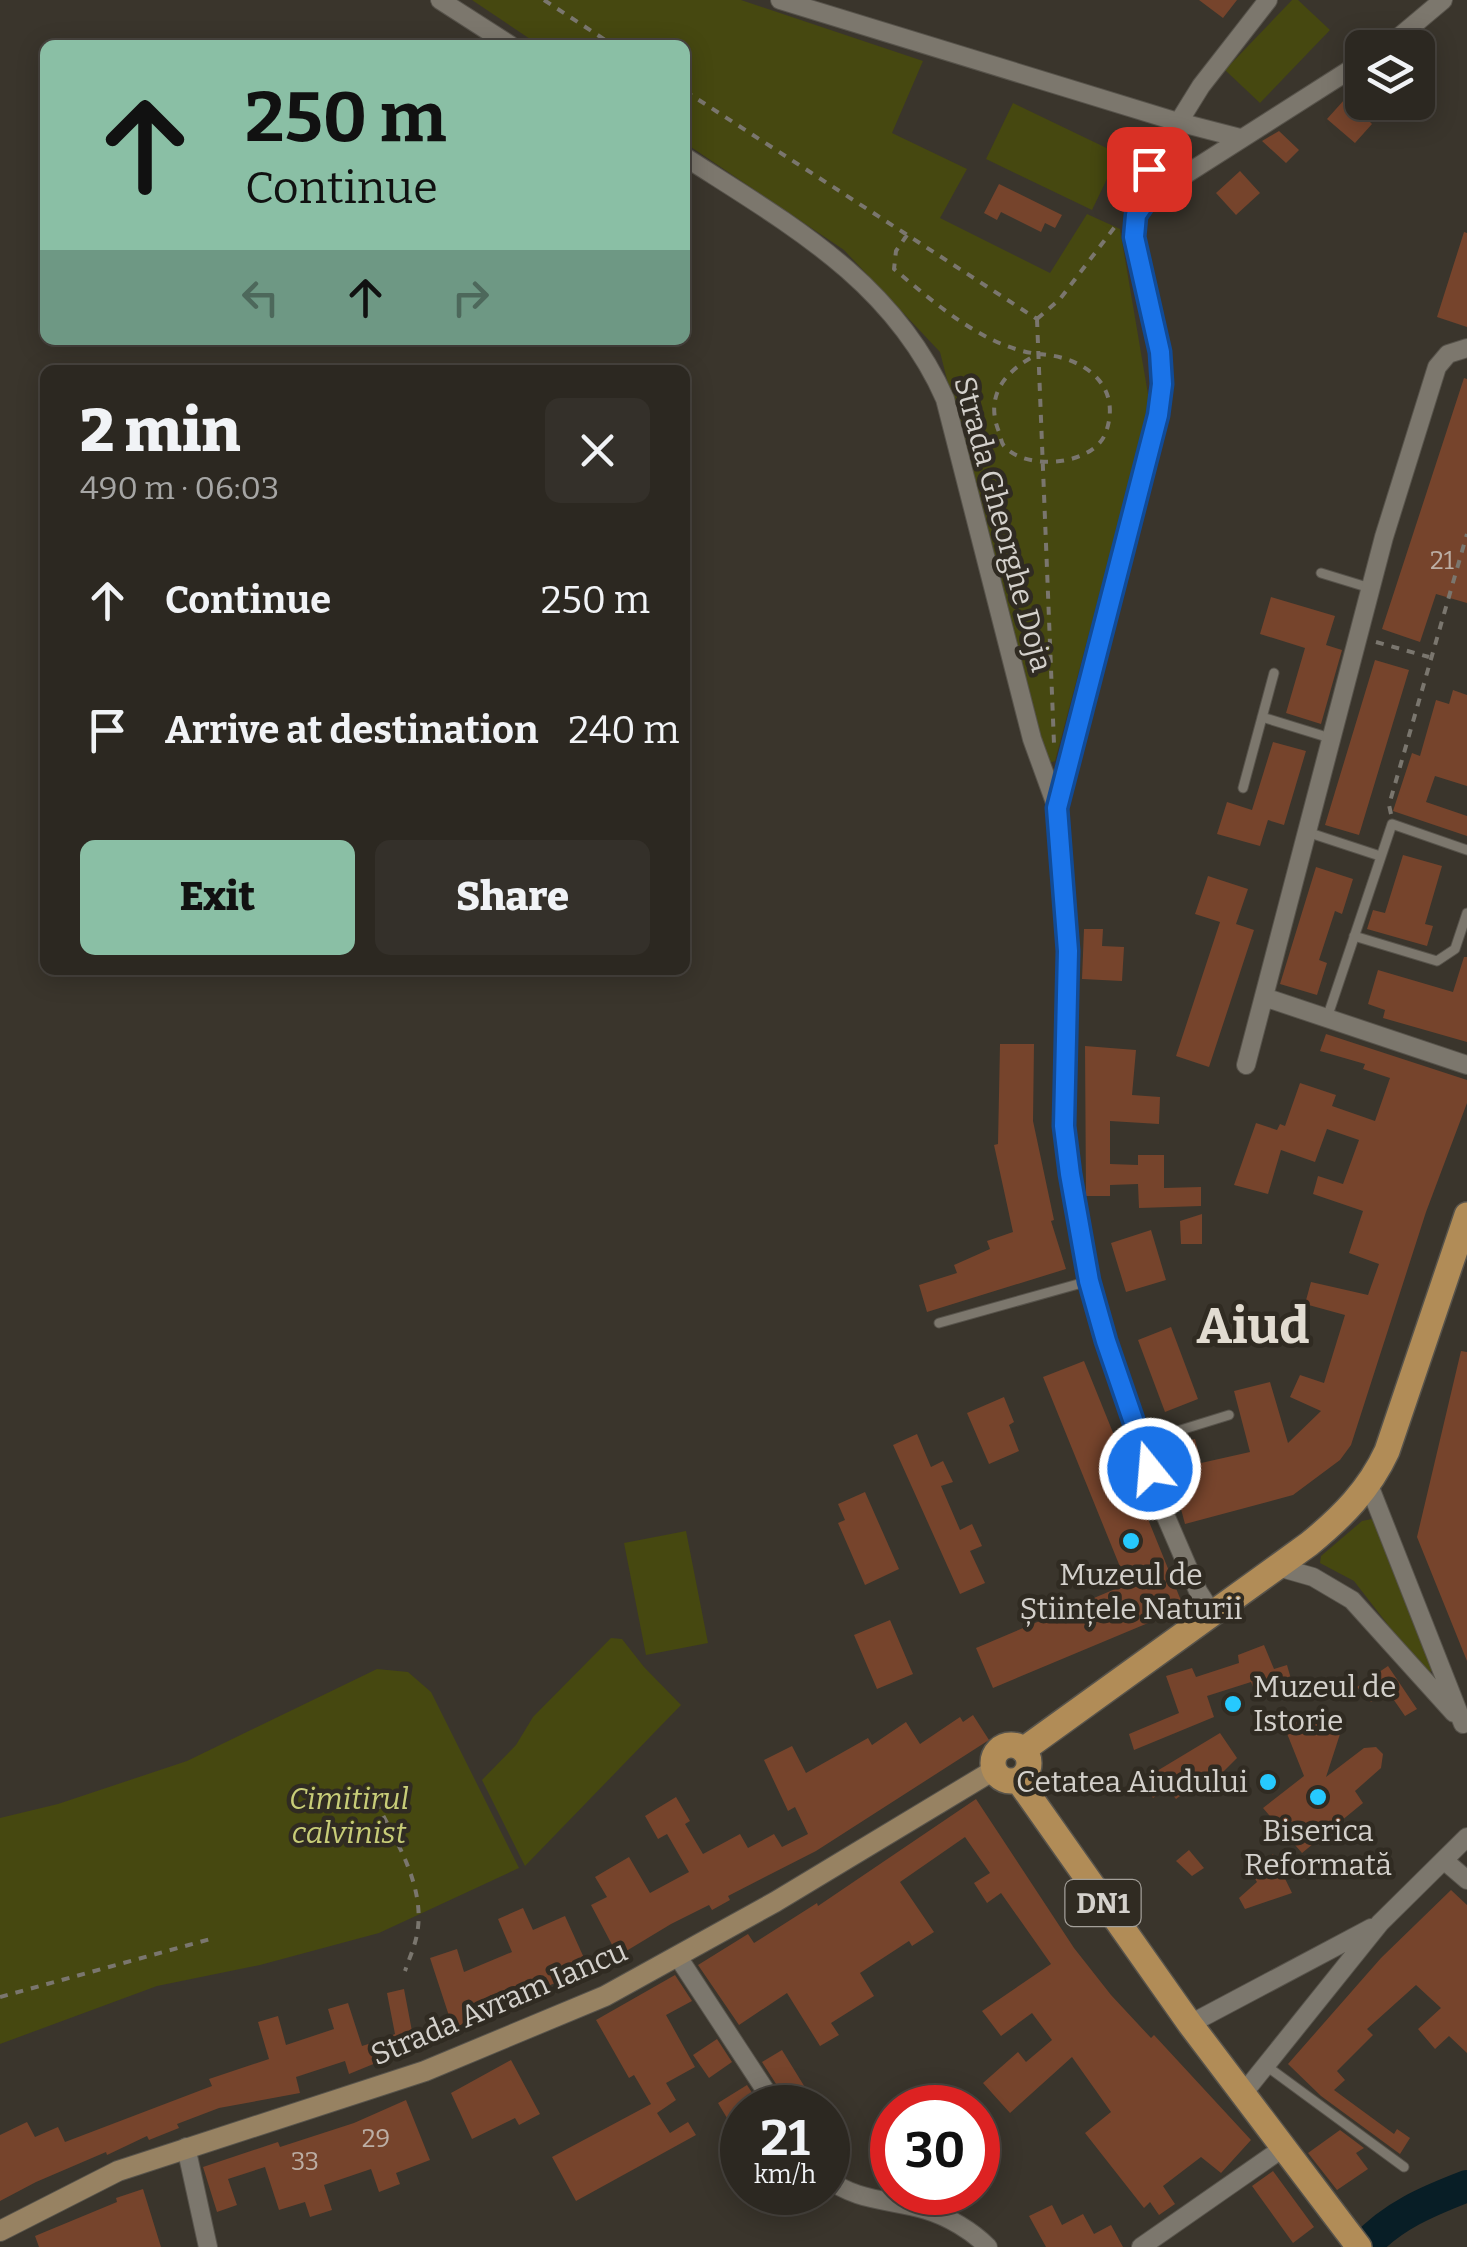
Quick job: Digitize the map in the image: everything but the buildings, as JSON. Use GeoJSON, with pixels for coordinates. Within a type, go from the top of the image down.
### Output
{"type":"FeatureCollection","features":[{"type":"Feature","properties":{"kind":"main road"},"geometry":{"type":"LineString","coordinates":[[1006,1775],[1029,1766],[1023,1750],[1278,1567],[1332,1525],[1369,1485],[1388,1452],[1467,1215]]}},
{"type":"Feature","properties":{"kind":"main road","name":"Strada Avram Iancu"},"geometry":{"type":"LineString","coordinates":[[0,2232],[90,2184],[186,2147],[426,2072],[605,1996],[1006,1775]]}},
{"type":"Feature","properties":{"kind":"main road","name":"DN1"},"geometry":{"type":"LineString","coordinates":[[1006,1775],[1242,2095],[1360,2247]]}},
{"type":"Feature","properties":{"kind":"street"},"geometry":{"type":"LineString","coordinates":[[440,0],[502,40]]}},
{"type":"Feature","properties":{"kind":"street"},"geometry":{"type":"LineString","coordinates":[[780,0],[1240,138]]}},
{"type":"Feature","properties":{"kind":"street"},"geometry":{"type":"LineString","coordinates":[[1147,199],[1144,178],[1178,122],[1268,0]]}},
{"type":"Feature","properties":{"kind":"street"},"geometry":{"type":"LineString","coordinates":[[1407,30],[1443,0]]}},
{"type":"Feature","properties":{"kind":"street"},"geometry":{"type":"LineString","coordinates":[[1136,215],[1147,199],[1345,73]]}},
{"type":"Feature","properties":{"kind":"street","name":"Strada Gheorghe Doja"},"geometry":{"type":"LineString","coordinates":[[690,160],[815,241],[846,266],[925,357],[945,399],[1032,739],[1057,808]]}},
{"type":"Feature","properties":{"kind":"street","name":"Strada Gheorghe Doja"},"geometry":{"type":"LineString","coordinates":[[1057,808],[1158,415],[1162,384],[1160,352],[1134,237],[1136,215]]}},
{"type":"Feature","properties":{"kind":"street"},"geometry":{"type":"LineString","coordinates":[[1246,1066],[1370,588],[1437,368],[1448,354],[1467,348]]}},
{"type":"Feature","properties":{"kind":"street"},"geometry":{"type":"LineString","coordinates":[[1057,808],[1068,951],[1064,1126],[1076,1215],[1106,1341],[1157,1496],[1177,1546],[1212,1613]]}},
{"type":"Feature","properties":{"kind":"street"},"geometry":{"type":"LineString","coordinates":[[1264,996],[1467,1065]]}},
{"type":"Feature","properties":{"kind":"street"},"geometry":{"type":"LineString","coordinates":[[1369,1485],[1465,1726]]}},
{"type":"Feature","properties":{"kind":"street"},"geometry":{"type":"LineString","coordinates":[[1278,1567],[1313,1577],[1352,1600],[1465,1726]]}},
{"type":"Feature","properties":{"kind":"street"},"geometry":{"type":"LineString","coordinates":[[1242,2095],[1380,1923],[1446,1862],[1467,1837]]}},
{"type":"Feature","properties":{"kind":"street"},"geometry":{"type":"LineString","coordinates":[[1446,1862],[1467,1880]]}},
{"type":"Feature","properties":{"kind":"street"},"geometry":{"type":"LineString","coordinates":[[1190,2024],[1380,1923]]}},
{"type":"Feature","properties":{"kind":"street"},"geometry":{"type":"LineString","coordinates":[[678,1957],[762,2085]]}},
{"type":"Feature","properties":{"kind":"street"},"geometry":{"type":"LineString","coordinates":[[186,2147],[208,2247]]}},
{"type":"Feature","properties":{"kind":"street"},"geometry":{"type":"LineString","coordinates":[[1141,2247],[1283,2148]]}},
{"type":"Feature","properties":{"kind":"street"},"geometry":{"type":"LineString","coordinates":[[850,2191],[928,2210],[954,2222],[988,2247]]}},
{"type":"Feature","properties":{"kind":"lane"},"geometry":{"type":"LineString","coordinates":[[1322,574],[1370,588]]}},
{"type":"Feature","properties":{"kind":"lane"},"geometry":{"type":"LineString","coordinates":[[1243,788],[1274,674]]}},
{"type":"Feature","properties":{"kind":"lane"},"geometry":{"type":"LineString","coordinates":[[1262,718],[1330,738]]}},
{"type":"Feature","properties":{"kind":"lane"},"geometry":{"type":"LineString","coordinates":[[1328,1018],[1392,824],[1467,850]]}},
{"type":"Feature","properties":{"kind":"lane"},"geometry":{"type":"LineString","coordinates":[[1306,832],[1380,856]]}},
{"type":"Feature","properties":{"kind":"lane"},"geometry":{"type":"LineString","coordinates":[[1354,936],[1437,961],[1455,949],[1467,913]]}},
{"type":"Feature","properties":{"kind":"lane"},"geometry":{"type":"LineString","coordinates":[[939,1323],[1089,1281]]}},
{"type":"Feature","properties":{"kind":"lane"},"geometry":{"type":"LineString","coordinates":[[1142,1442],[1230,1415]]}},
{"type":"Feature","properties":{"kind":"lane"},"geometry":{"type":"LineString","coordinates":[[1264,2065],[1404,2167]]}},
{"type":"Feature","properties":{"kind":"path"},"geometry":{"type":"LineString","coordinates":[[544,0],[605,40]]}},
{"type":"Feature","properties":{"kind":"path"},"geometry":{"type":"LineString","coordinates":[[690,95],[1037,319]]}},
{"type":"Feature","properties":{"kind":"path"},"geometry":{"type":"LineString","coordinates":[[1037,319],[1060,299],[1107,234],[1136,215]]}},
{"type":"Feature","properties":{"kind":"path"},"geometry":{"type":"LineString","coordinates":[[907,235],[896,251],[894,269],[994,343],[1016,351],[1060,355],[1085,365],[1104,386],[1110,413],[1105,437],[1085,454],[1056,462],[1024,458],[1004,446],[994,420],[996,390],[1015,366],[1038,354]]}},
{"type":"Feature","properties":{"kind":"path"},"geometry":{"type":"LineString","coordinates":[[1037,319],[1054,750]]}},
{"type":"Feature","properties":{"kind":"path"},"geometry":{"type":"LineString","coordinates":[[1392,824],[1390,805],[1467,534]]}},
{"type":"Feature","properties":{"kind":"path"},"geometry":{"type":"LineString","coordinates":[[1357,636],[1429,657]]}},
{"type":"Feature","properties":{"kind":"path"},"geometry":{"type":"LineString","coordinates":[[376,1802],[408,1865],[419,1912],[417,1935],[404,1971]]}},
{"type":"Feature","properties":{"kind":"path"},"geometry":{"type":"LineString","coordinates":[[0,1997],[214,1938]]}},
{"type":"Feature","properties":{"kind":"green space"},"geometry":{"type":"Polygon","coordinates":[[[472,0],[741,0],[923,61],[892,133],[967,169],[940,218],[1050,273],[1087,214],[1120,229],[1150,406],[1055,761],[1045,765],[940,352],[844,250],[690,146],[690,40],[532,40],[472,0]]]}},
{"type":"Feature","properties":{"kind":"green space"},"geometry":{"type":"Polygon","coordinates":[[[1292,0],[1298,0],[1330,30],[1260,103],[1225,70],[1292,0]]]}},
{"type":"Feature","properties":{"kind":"green space"},"geometry":{"type":"Polygon","coordinates":[[[1013,103],[1119,154],[1092,210],[986,159],[1013,103]]]}},
{"type":"Feature","properties":{"kind":"green space"},"geometry":{"type":"Polygon","coordinates":[[[1362,1521],[1378,1522],[1437,1668],[1426,1674],[1354,1581],[1320,1563],[1321,1556],[1362,1521]]]}},
{"type":"Feature","properties":{"kind":"green space"},"geometry":{"type":"Polygon","coordinates":[[[686,1531],[708,1643],[646,1655],[624,1543],[686,1531]]]}},
{"type":"Feature","properties":{"kind":"green space"},"geometry":{"type":"Polygon","coordinates":[[[611,1638],[622,1639],[681,1705],[525,1866],[482,1780],[516,1745],[533,1717],[611,1638]]]}},
{"type":"Feature","properties":{"kind":"green space","name":"Cimitirul calvinist"},"geometry":{"type":"Polygon","coordinates":[[[377,1669],[408,1672],[431,1692],[519,1868],[379,1933],[260,1965],[157,1986],[0,2044],[0,1818],[58,1804],[187,1761],[377,1669]]]}},
{"type":"Feature","properties":{"kind":"waterway"},"geometry":{"type":"LineString","coordinates":[[1364,2247],[1399,2218],[1467,2186]]}},
{"type":"Feature","properties":{"kind":"place","name":"Muzeul de Științele Naturii"},"geometry":{"type":"Point","coordinates":[1131,1541]}},
{"type":"Feature","properties":{"kind":"place","name":"Muzeul de Istorie"},"geometry":{"type":"Point","coordinates":[1233,1704]}},
{"type":"Feature","properties":{"kind":"place","name":"Cetatea Aiudului"},"geometry":{"type":"Point","coordinates":[1268,1782]}},
{"type":"Feature","properties":{"kind":"place","name":"Biserica Reformată"},"geometry":{"type":"Point","coordinates":[1318,1797]}},
{"type":"Feature","properties":{"kind":"district","name":"Aiud"},"geometry":{"type":"Point","coordinates":[1253,1325]}},
{"type":"Feature","properties":{"kind":"route"},"geometry":{"type":"LineString","coordinates":[[1149,169],[1143,186],[1147,199],[1136,215],[1134,237],[1160,352],[1162,384],[1158,415],[1057,808],[1068,951],[1064,1126],[1070,1174],[1089,1281],[1150,1469]]}}]}
